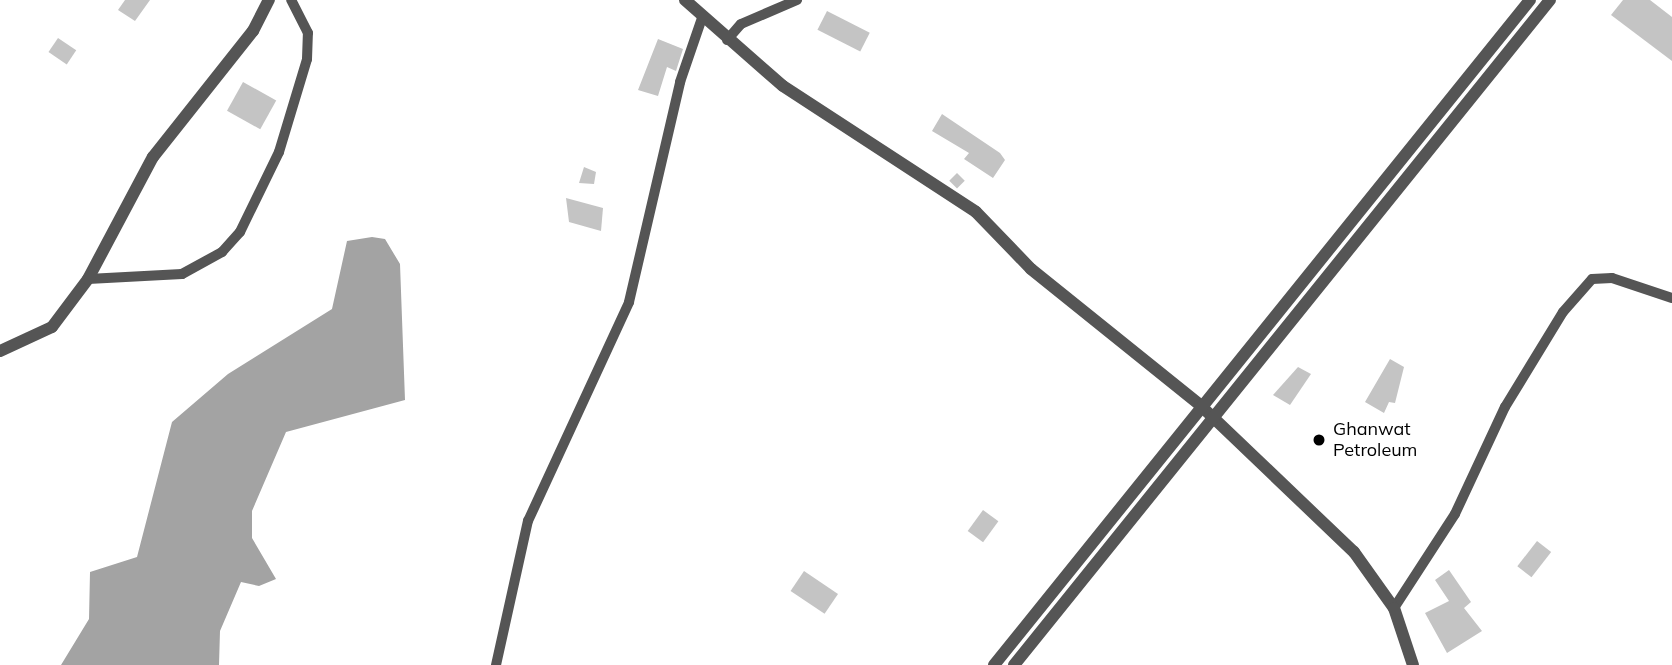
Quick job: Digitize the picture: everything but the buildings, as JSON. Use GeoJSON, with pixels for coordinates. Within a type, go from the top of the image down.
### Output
{"type":"FeatureCollection","features":[{"type":"Feature","properties":{"kind":"street"},"geometry":{"type":"LineString","coordinates":[[0,351],[52,327],[88,279],[153,157],[253,31],[269,0]]}},
{"type":"Feature","properties":{"kind":"street"},"geometry":{"type":"LineString","coordinates":[[88,279],[181,274],[222,253],[240,232],[279,152],[307,59],[308,33],[291,0]]}},
{"type":"Feature","properties":{"kind":"street"},"geometry":{"type":"LineString","coordinates":[[685,0],[727,40],[783,86],[976,212],[1031,269],[1200,405],[1326,520],[1394,608],[1413,665]]}},
{"type":"Feature","properties":{"kind":"street"},"geometry":{"type":"LineString","coordinates":[[727,40],[741,24],[797,0]]}},
{"type":"Feature","properties":{"kind":"street"},"geometry":{"type":"LineString","coordinates":[[994,665],[1200,405],[1530,0]]}},
{"type":"Feature","properties":{"kind":"street"},"geometry":{"type":"LineString","coordinates":[[1014,665],[1215,419],[1550,0]]}},
{"type":"Feature","properties":{"kind":"street"},"geometry":{"type":"LineString","coordinates":[[496,665],[528,521],[629,302],[680,82],[702,18]]}},
{"type":"Feature","properties":{"kind":"street"},"geometry":{"type":"LineString","coordinates":[[1394,608],[1455,514],[1505,407],[1570,303],[1592,279],[1672,298]]}},
{"type":"Feature","properties":{"kind":"shaded area"},"geometry":{"type":"Polygon","coordinates":[[[372,237],[385,239],[400,264],[405,400],[286,432],[252,511],[252,538],[276,579],[259,586],[241,582],[220,631],[219,665],[61,665],[89,619],[90,572],[137,557],[172,422],[228,374],[332,309],[347,241],[372,237]]]}},
{"type":"Feature","properties":{"kind":"place","name":"Ghanwat Petroleum"},"geometry":{"type":"Point","coordinates":[1319,440]}}]}
